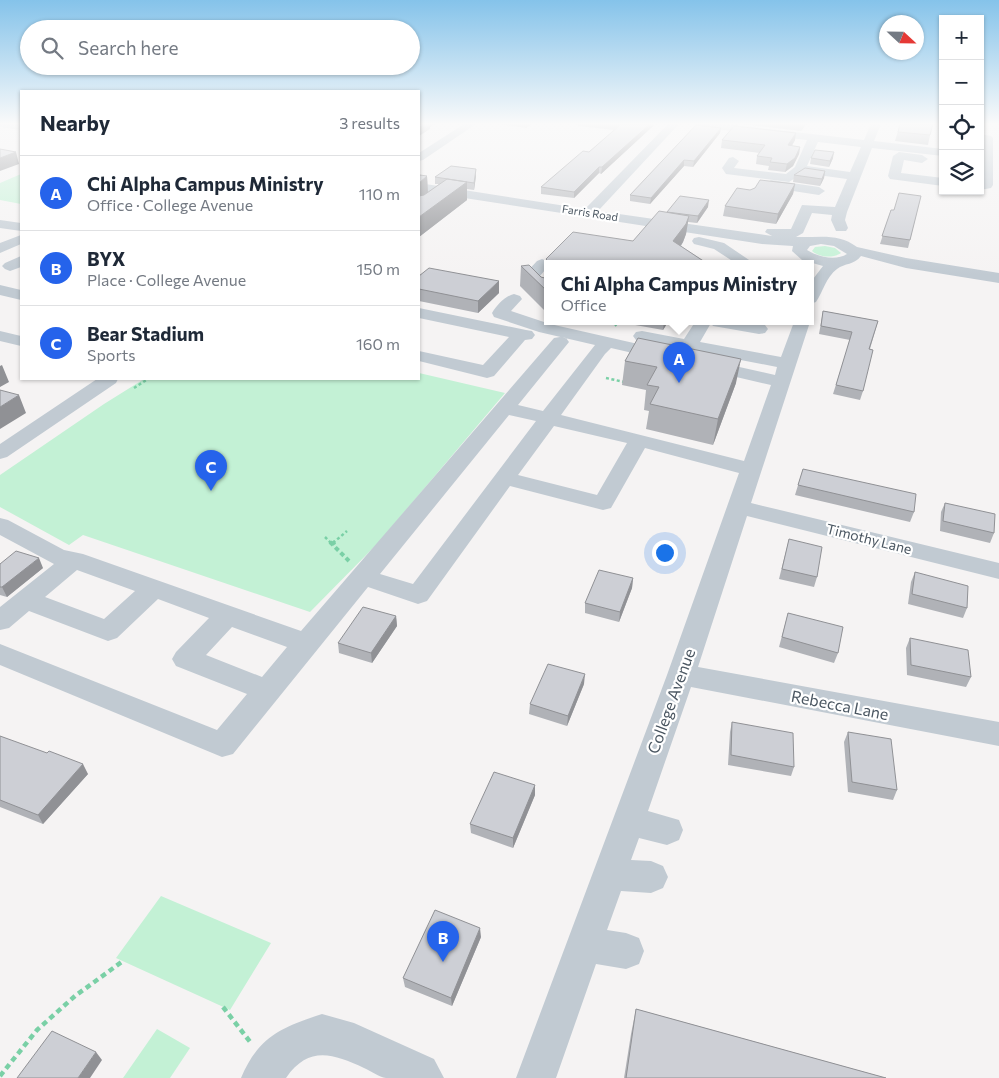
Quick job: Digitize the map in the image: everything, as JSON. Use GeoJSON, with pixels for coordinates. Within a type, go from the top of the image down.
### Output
{"type":"FeatureCollection","features":[{"type":"Feature","properties":{"kind":"street"},"geometry":{"type":"LineString","coordinates":[[588,213],[625,174]]}},
{"type":"Feature","properties":{"kind":"street"},"geometry":{"type":"LineString","coordinates":[[751,174],[789,178],[794,174]]}},
{"type":"Feature","properties":{"kind":"street"},"geometry":{"type":"LineString","coordinates":[[842,174],[855,176]]}},
{"type":"Feature","properties":{"kind":"street"},"geometry":{"type":"LineString","coordinates":[[894,174],[894,176],[939,182]]}},
{"type":"Feature","properties":{"kind":"street"},"geometry":{"type":"LineString","coordinates":[[984,185],[987,185],[987,174]]}},
{"type":"Feature","properties":{"kind":"street"},"geometry":{"type":"LineString","coordinates":[[840,214],[811,203],[816,191],[833,192],[855,176]]}},
{"type":"Feature","properties":{"kind":"street"},"geometry":{"type":"LineString","coordinates":[[750,189],[756,183],[833,192]]}},
{"type":"Feature","properties":{"kind":"street","name":"Farris Road"},"geometry":{"type":"LineString","coordinates":[[420,187],[588,213],[694,240],[722,234],[808,248]]}},
{"type":"Feature","properties":{"kind":"street"},"geometry":{"type":"LineString","coordinates":[[833,192],[840,214],[840,237],[846,255]]}},
{"type":"Feature","properties":{"kind":"street"},"geometry":{"type":"LineString","coordinates":[[722,234],[727,226],[786,234],[796,233],[807,208],[840,214]]}},
{"type":"Feature","properties":{"kind":"street"},"geometry":{"type":"LineString","coordinates":[[808,248],[826,234],[831,224],[840,214]]}},
{"type":"Feature","properties":{"kind":"street"},"geometry":{"type":"LineString","coordinates":[[0,224],[20,227]]}},
{"type":"Feature","properties":{"kind":"street"},"geometry":{"type":"LineString","coordinates":[[694,240],[719,246],[741,260]]}},
{"type":"Feature","properties":{"kind":"street"},"geometry":{"type":"LineString","coordinates":[[808,248],[822,261],[846,255]]}},
{"type":"Feature","properties":{"kind":"street"},"geometry":{"type":"LineString","coordinates":[[808,248],[999,278]]}},
{"type":"Feature","properties":{"kind":"street"},"geometry":{"type":"LineString","coordinates":[[808,248],[811,260]]}},
{"type":"Feature","properties":{"kind":"street"},"geometry":{"type":"LineString","coordinates":[[814,283],[822,279],[827,270],[846,255]]}},
{"type":"Feature","properties":{"kind":"street"},"geometry":{"type":"LineString","coordinates":[[20,261],[10,266],[20,268]]}},
{"type":"Feature","properties":{"kind":"street"},"geometry":{"type":"LineString","coordinates":[[542,264],[531,276],[544,289]]}},
{"type":"Feature","properties":{"kind":"street"},"geometry":{"type":"LineString","coordinates":[[0,290],[20,295]]}},
{"type":"Feature","properties":{"kind":"street"},"geometry":{"type":"LineString","coordinates":[[514,299],[500,313],[545,328],[785,373]]}},
{"type":"Feature","properties":{"kind":"street"},"geometry":{"type":"LineString","coordinates":[[420,313],[560,342],[607,340]]}},
{"type":"Feature","properties":{"kind":"street"},"geometry":{"type":"LineString","coordinates":[[586,325],[747,356],[785,373]]}},
{"type":"Feature","properties":{"kind":"street"},"geometry":{"type":"LineString","coordinates":[[689,345],[701,325]]}},
{"type":"Feature","properties":{"kind":"street"},"geometry":{"type":"LineString","coordinates":[[747,356],[761,325]]}},
{"type":"Feature","properties":{"kind":"street","name":"College Avenue"},"geometry":{"type":"LineString","coordinates":[[536,1078],[681,675],[801,325]]}},
{"type":"Feature","properties":{"kind":"street"},"geometry":{"type":"LineString","coordinates":[[420,356],[487,372],[521,334]]}},
{"type":"Feature","properties":{"kind":"street"},"geometry":{"type":"LineString","coordinates":[[0,336],[20,342]]}},
{"type":"Feature","properties":{"kind":"street"},"geometry":{"type":"LineString","coordinates":[[361,572],[418,595],[548,417],[607,340]]}},
{"type":"Feature","properties":{"kind":"street"},"geometry":{"type":"LineString","coordinates":[[0,654],[222,745],[339,603],[361,572],[505,408],[560,342]]}},
{"type":"Feature","properties":{"kind":"street"},"geometry":{"type":"LineString","coordinates":[[0,453],[108,380]]}},
{"type":"Feature","properties":{"kind":"street"},"geometry":{"type":"LineString","coordinates":[[505,408],[548,417],[751,470]]}},
{"type":"Feature","properties":{"kind":"street"},"geometry":{"type":"LineString","coordinates":[[504,478],[602,503],[639,440]]}},
{"type":"Feature","properties":{"kind":"street","name":"Timothy Lane"},"geometry":{"type":"LineString","coordinates":[[738,506],[999,571]]}},
{"type":"Feature","properties":{"kind":"street"},"geometry":{"type":"LineString","coordinates":[[0,525],[58,557],[74,560],[306,643]]}},
{"type":"Feature","properties":{"kind":"street"},"geometry":{"type":"LineString","coordinates":[[0,621],[74,560]]}},
{"type":"Feature","properties":{"kind":"street"},"geometry":{"type":"LineString","coordinates":[[26,600],[108,631],[153,589]]}},
{"type":"Feature","properties":{"kind":"street"},"geometry":{"type":"LineString","coordinates":[[228,615],[186,659],[267,690]]}},
{"type":"Feature","properties":{"kind":"street","name":"Rebecca Lane"},"geometry":{"type":"LineString","coordinates":[[681,675],[999,734]]}},
{"type":"Feature","properties":{"kind":"street"},"geometry":{"type":"LineString","coordinates":[[628,820],[667,830]]}},
{"type":"Feature","properties":{"kind":"street"},"geometry":{"type":"LineString","coordinates":[[609,875],[651,877]]}},
{"type":"Feature","properties":{"kind":"street"},"geometry":{"type":"LineString","coordinates":[[584,944],[626,951]]}},
{"type":"Feature","properties":{"kind":"street"},"geometry":{"type":"LineString","coordinates":[[266,1072],[278,1055],[300,1041],[322,1034],[354,1043],[420,1073],[424,1078]]}},
{"type":"Feature","properties":{"kind":"path"},"geometry":{"type":"LineString","coordinates":[[607,340],[617,325]]}},
{"type":"Feature","properties":{"kind":"path"},"geometry":{"type":"LineString","coordinates":[[606,378],[624,382]]}},
{"type":"Feature","properties":{"kind":"path"},"geometry":{"type":"LineString","coordinates":[[131,384],[136,387],[146,380]]}},
{"type":"Feature","properties":{"kind":"path"},"geometry":{"type":"LineString","coordinates":[[332,544],[347,531]]}},
{"type":"Feature","properties":{"kind":"path"},"geometry":{"type":"LineString","coordinates":[[325,537],[361,572]]}},
{"type":"Feature","properties":{"kind":"path"},"geometry":{"type":"LineString","coordinates":[[0,1076],[37,1030],[75,996],[123,961]]}},
{"type":"Feature","properties":{"kind":"path"},"geometry":{"type":"LineString","coordinates":[[223,1007],[266,1072]]}},
{"type":"Feature","properties":{"kind":"green space"},"geometry":{"type":"Polygon","coordinates":[[[20,174],[20,204],[0,200],[0,183],[20,174]]]}},
{"type":"Feature","properties":{"kind":"green space"},"geometry":{"type":"Polygon","coordinates":[[[815,247],[835,248],[841,253],[834,256],[826,256],[818,255],[812,251],[815,247]]]}},
{"type":"Feature","properties":{"kind":"green space"},"geometry":{"type":"Polygon","coordinates":[[[420,373],[505,393],[378,543],[310,612],[83,535],[69,545],[0,507],[0,475],[142,380],[420,380],[420,373]]]}},
{"type":"Feature","properties":{"kind":"green space"},"geometry":{"type":"Polygon","coordinates":[[[161,896],[271,943],[230,1010],[116,958],[161,896]]]}},
{"type":"Feature","properties":{"kind":"green space"},"geometry":{"type":"Polygon","coordinates":[[[157,1029],[190,1048],[170,1078],[123,1078],[157,1029]]]}},
{"type":"Feature","properties":{"kind":"building"},"geometry":{"type":"Polygon","coordinates":[[[439,174],[475,174],[474,183],[435,177],[439,174]]]}},
{"type":"Feature","properties":{"kind":"building"},"geometry":{"type":"Polygon","coordinates":[[[556,174],[592,174],[574,192],[541,187],[556,174]]]}},
{"type":"Feature","properties":{"kind":"building"},"geometry":{"type":"Polygon","coordinates":[[[650,174],[672,174],[651,198],[630,195],[650,174]]]}},
{"type":"Feature","properties":{"kind":"building"},"geometry":{"type":"Polygon","coordinates":[[[795,174],[824,174],[822,179],[795,174]]]}},
{"type":"Feature","properties":{"kind":"building"},"geometry":{"type":"Polygon","coordinates":[[[420,175],[427,176],[420,182],[420,175]]]}},
{"type":"Feature","properties":{"kind":"building"},"geometry":{"type":"Polygon","coordinates":[[[447,179],[467,182],[420,216],[420,196],[447,179]]]}},
{"type":"Feature","properties":{"kind":"building"},"geometry":{"type":"Polygon","coordinates":[[[760,180],[795,184],[778,214],[725,206],[737,188],[750,190],[755,188],[760,180]]]}},
{"type":"Feature","properties":{"kind":"building"},"geometry":{"type":"Polygon","coordinates":[[[899,193],[921,196],[910,240],[882,236],[891,210],[894,210],[899,193]]]}},
{"type":"Feature","properties":{"kind":"building"},"geometry":{"type":"Polygon","coordinates":[[[680,196],[709,200],[698,216],[667,212],[680,196]]]}},
{"type":"Feature","properties":{"kind":"building"},"geometry":{"type":"Polygon","coordinates":[[[659,211],[689,216],[686,224],[673,241],[702,260],[546,259],[573,232],[633,241],[659,211]]]}},
{"type":"Feature","properties":{"kind":"building"},"geometry":{"type":"Polygon","coordinates":[[[529,265],[544,278],[544,288],[521,266],[529,265]]]}},
{"type":"Feature","properties":{"kind":"building"},"geometry":{"type":"Polygon","coordinates":[[[429,268],[499,281],[478,301],[420,289],[420,275],[429,268]]]}},
{"type":"Feature","properties":{"kind":"building"},"geometry":{"type":"Polygon","coordinates":[[[823,311],[878,321],[869,349],[873,350],[863,391],[836,385],[852,332],[821,326],[823,311]]]}},
{"type":"Feature","properties":{"kind":"building"},"geometry":{"type":"Polygon","coordinates":[[[638,338],[741,359],[718,419],[650,404],[659,387],[647,385],[657,367],[625,361],[638,338]]]}},
{"type":"Feature","properties":{"kind":"building"},"geometry":{"type":"Polygon","coordinates":[[[0,390],[19,395],[0,407],[0,390]]]}},
{"type":"Feature","properties":{"kind":"building"},"geometry":{"type":"Polygon","coordinates":[[[803,469],[916,494],[914,512],[798,485],[803,469]]]}},
{"type":"Feature","properties":{"kind":"building"},"geometry":{"type":"Polygon","coordinates":[[[945,503],[995,514],[994,533],[943,521],[945,503]]]}},
{"type":"Feature","properties":{"kind":"building"},"geometry":{"type":"Polygon","coordinates":[[[789,539],[822,547],[817,577],[782,569],[789,539]]]}},
{"type":"Feature","properties":{"kind":"building"},"geometry":{"type":"Polygon","coordinates":[[[16,551],[39,558],[0,587],[0,564],[16,551]]]}},
{"type":"Feature","properties":{"kind":"building"},"geometry":{"type":"Polygon","coordinates":[[[599,570],[633,578],[620,612],[585,603],[599,570]]]}},
{"type":"Feature","properties":{"kind":"building"},"geometry":{"type":"Polygon","coordinates":[[[915,572],[968,586],[967,608],[912,594],[915,572]]]}},
{"type":"Feature","properties":{"kind":"building"},"geometry":{"type":"Polygon","coordinates":[[[363,607],[396,616],[371,653],[338,643],[363,607]]]}},
{"type":"Feature","properties":{"kind":"building"},"geometry":{"type":"Polygon","coordinates":[[[788,613],[843,627],[838,653],[782,637],[788,613]]]}},
{"type":"Feature","properties":{"kind":"building"},"geometry":{"type":"Polygon","coordinates":[[[910,638],[968,650],[971,677],[911,665],[910,638]]]}},
{"type":"Feature","properties":{"kind":"building"},"geometry":{"type":"Polygon","coordinates":[[[548,664],[585,674],[568,716],[530,704],[548,664]]]}},
{"type":"Feature","properties":{"kind":"building"},"geometry":{"type":"Polygon","coordinates":[[[732,722],[793,733],[794,767],[731,755],[732,722]]]}},
{"type":"Feature","properties":{"kind":"building"},"geometry":{"type":"Polygon","coordinates":[[[848,732],[891,739],[897,790],[852,782],[848,732]]]}},
{"type":"Feature","properties":{"kind":"building"},"geometry":{"type":"Polygon","coordinates":[[[0,736],[83,764],[38,815],[0,800],[0,736]]]}},
{"type":"Feature","properties":{"kind":"building"},"geometry":{"type":"Polygon","coordinates":[[[494,772],[535,785],[513,838],[470,824],[494,772]]]}},
{"type":"Feature","properties":{"kind":"building"},"geometry":{"type":"Polygon","coordinates":[[[435,910],[480,928],[451,998],[403,978],[435,910]]]}},
{"type":"Feature","properties":{"kind":"building"},"geometry":{"type":"Polygon","coordinates":[[[636,1009],[886,1078],[626,1078],[636,1009]]]}},
{"type":"Feature","properties":{"kind":"building"},"geometry":{"type":"Polygon","coordinates":[[[52,1031],[96,1052],[78,1078],[17,1078],[52,1031]]]}},
{"type":"Feature","properties":{"kind":"place","name":"Chi Alpha Campus Ministry"},"geometry":{"type":"Point","coordinates":[679,383]}},
{"type":"Feature","properties":{"kind":"place","name":"Bear Stadium"},"geometry":{"type":"Point","coordinates":[211,491]}},
{"type":"Feature","properties":{"kind":"place","name":"ΒΥΧ"},"geometry":{"type":"Point","coordinates":[443,962]}}]}
